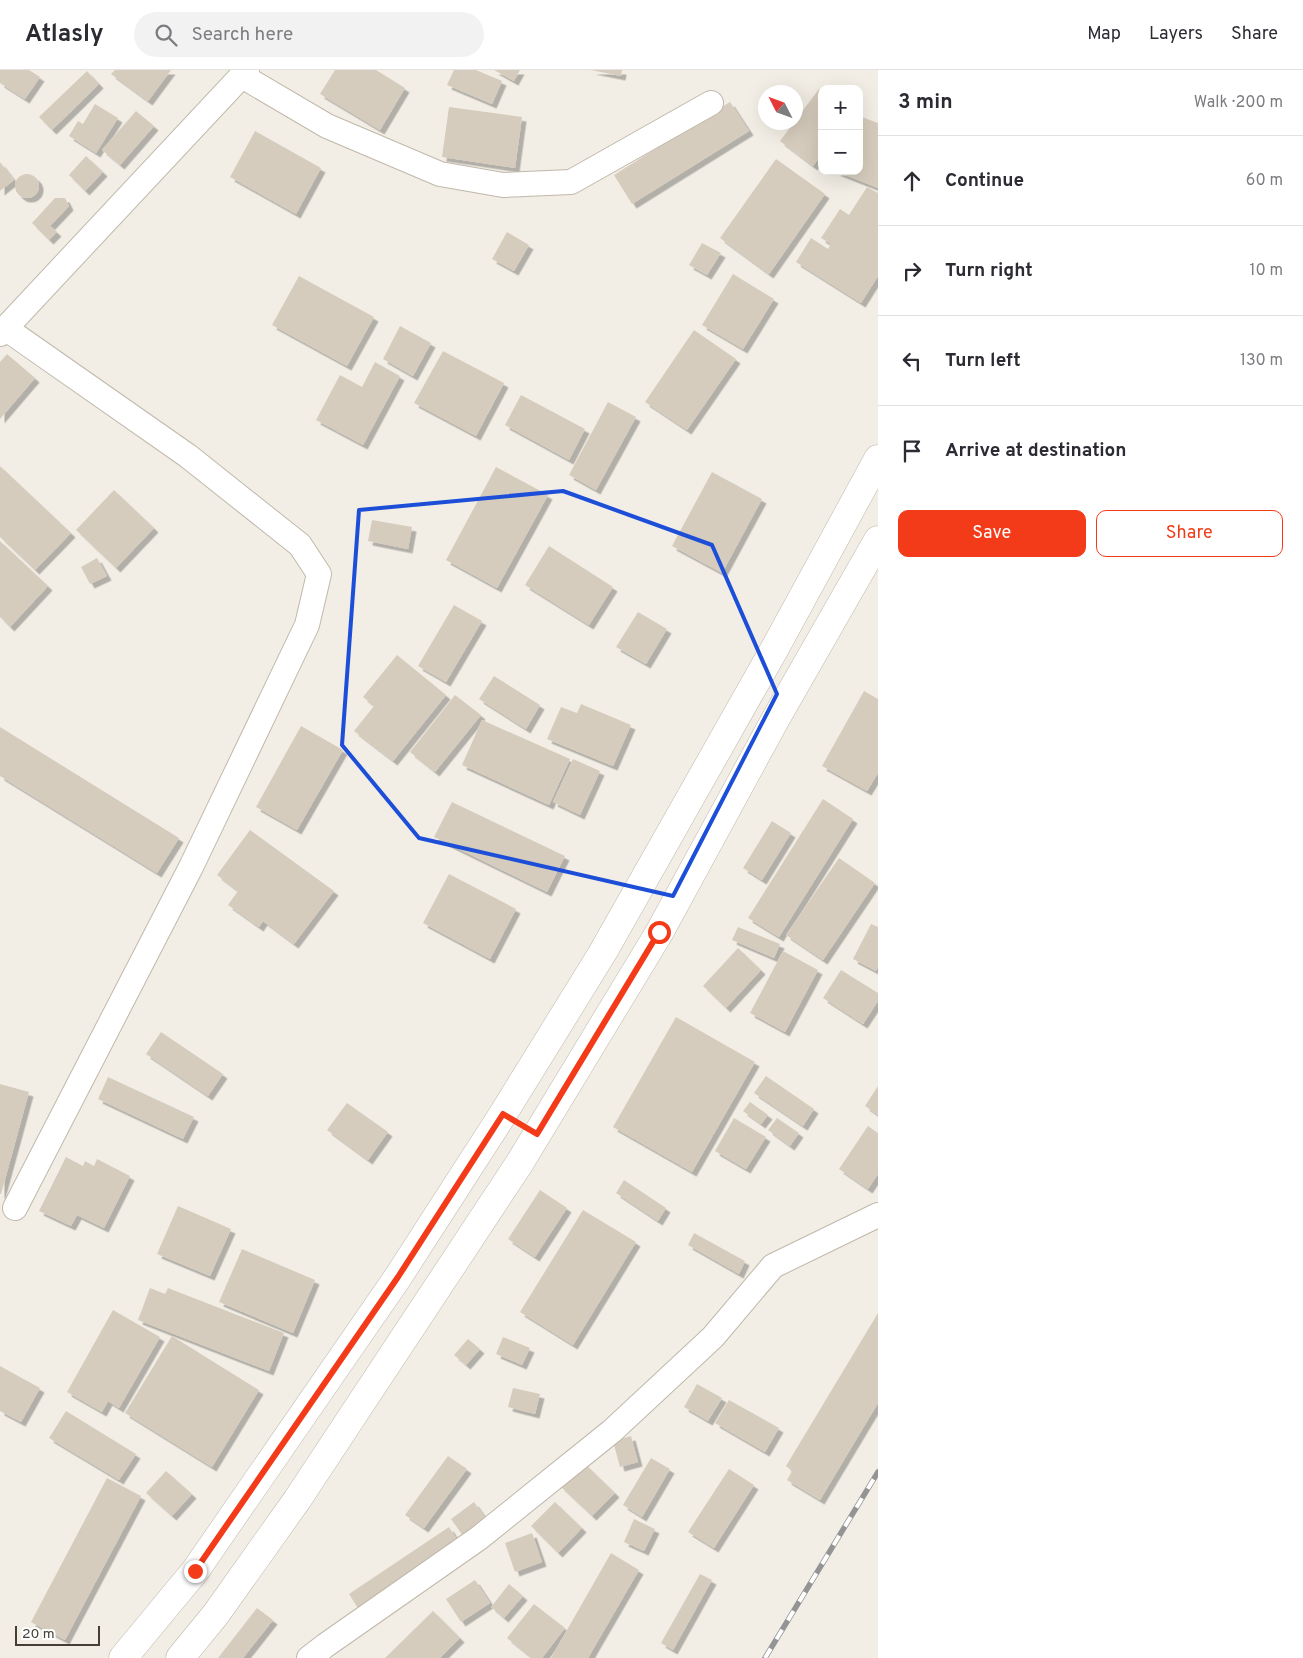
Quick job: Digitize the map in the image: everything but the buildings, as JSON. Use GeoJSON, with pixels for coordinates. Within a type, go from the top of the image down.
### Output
{"type":"FeatureCollection","features":[{"type":"Feature","properties":{"kind":"street"},"geometry":{"type":"LineString","coordinates":[[15,1208],[191,867],[307,625],[319,574],[300,545],[188,456],[2,331],[244,73],[327,126],[440,174],[503,185],[571,182],[711,103]]}},
{"type":"Feature","properties":{"kind":"street"},"geometry":{"type":"LineString","coordinates":[[123,1658],[195,1571],[398,1277],[503,1114],[603,952],[780,639],[878,458]]}},
{"type":"Feature","properties":{"kind":"street"},"geometry":{"type":"LineString","coordinates":[[180,1658],[216,1614],[297,1500],[519,1164],[659,932],[775,720],[878,540]]}},
{"type":"Feature","properties":{"kind":"street"},"geometry":{"type":"LineString","coordinates":[[503,1114],[537,1134]]}},
{"type":"Feature","properties":{"kind":"street"},"geometry":{"type":"LineString","coordinates":[[310,1658],[479,1538],[612,1431],[713,1338],[773,1266],[878,1215]]}},
{"type":"Feature","properties":{"kind":"highlighted area"},"geometry":{"type":"Polygon","coordinates":[[[563,491],[712,545],[777,694],[673,896],[419,838],[342,745],[359,510],[563,491]]]}},
{"type":"Feature","properties":{"kind":"railway"},"geometry":{"type":"LineString","coordinates":[[765,1658],[878,1472]]}},
{"type":"Feature","properties":{"kind":"route"},"geometry":{"type":"LineString","coordinates":[[195,1571],[398,1277],[503,1114],[537,1134],[659,932]]}}]}
